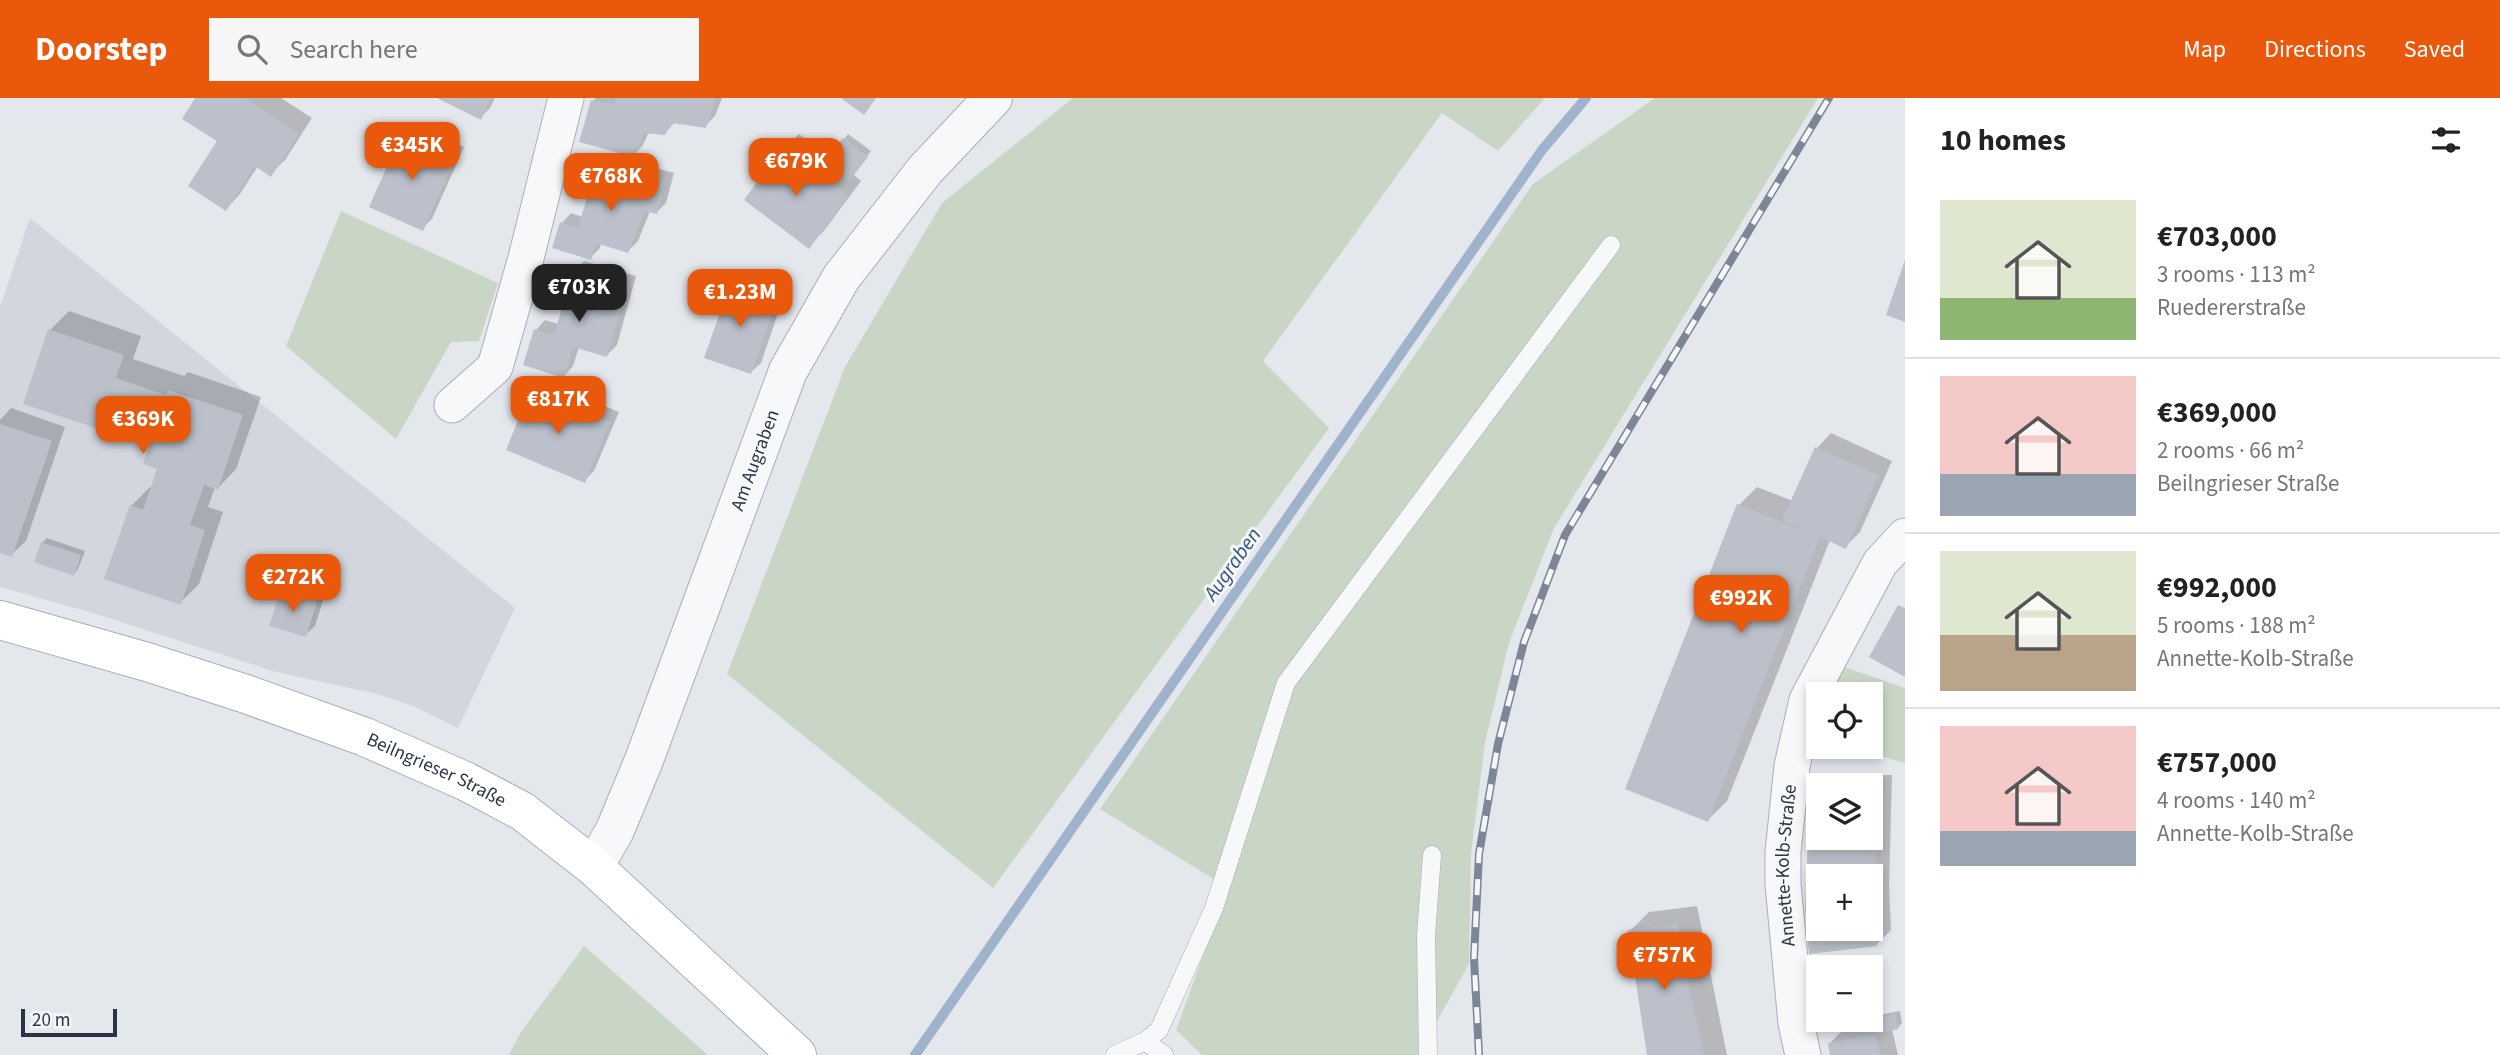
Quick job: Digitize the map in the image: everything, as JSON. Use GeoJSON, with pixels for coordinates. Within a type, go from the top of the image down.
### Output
{"type":"FeatureCollection","features":[{"type":"Feature","properties":{"kind":"main road","name":"Beilngrieser Straße"},"geometry":{"type":"LineString","coordinates":[[0,620],[147,662],[365,737],[465,780],[522,811],[594,867],[797,1055]]}},
{"type":"Feature","properties":{"kind":"street"},"geometry":{"type":"LineString","coordinates":[[452,405],[495,367],[526,258],[566,98]]}},
{"type":"Feature","properties":{"kind":"street","name":"Am Augraben"},"geometry":{"type":"LineString","coordinates":[[594,867],[615,830],[644,760],[788,371],[841,278],[925,170],[993,98]]}},
{"type":"Feature","properties":{"kind":"street","name":"Annette-Kolb-Straße"},"geometry":{"type":"LineString","coordinates":[[1803,1055],[1796,1023],[1783,884],[1783,852],[1792,766],[1807,700],[1880,563],[1905,536]]}},
{"type":"Feature","properties":{"kind":"lane"},"geometry":{"type":"LineString","coordinates":[[1115,1055],[1145,1041],[1159,1030],[1214,908],[1286,683],[1611,245]]}},
{"type":"Feature","properties":{"kind":"lane"},"geometry":{"type":"LineString","coordinates":[[1428,1055],[1426,935],[1432,855]]}},
{"type":"Feature","properties":{"kind":"lane"},"geometry":{"type":"LineString","coordinates":[[1145,1041],[1164,1055]]}},
{"type":"Feature","properties":{"kind":"shaded area"},"geometry":{"type":"Polygon","coordinates":[[[30,218],[515,608],[458,728],[413,706],[378,694],[276,672],[93,613],[0,587],[0,307],[30,218]]]}},
{"type":"Feature","properties":{"kind":"green space"},"geometry":{"type":"Polygon","coordinates":[[[1073,98],[1545,98],[1498,151],[1442,113],[1263,361],[1329,428],[993,888],[727,674],[845,367],[942,203],[1073,98]]]}},
{"type":"Feature","properties":{"kind":"green space"},"geometry":{"type":"Polygon","coordinates":[[[1655,98],[1818,98],[1554,528],[1509,643],[1485,742],[1471,854],[1469,964],[1418,1055],[1202,1055],[1176,1030],[1228,888],[1100,809],[1533,184],[1655,98]]]}},
{"type":"Feature","properties":{"kind":"green space"},"geometry":{"type":"Polygon","coordinates":[[[341,211],[498,283],[479,341],[451,342],[396,439],[286,346],[341,211]]]}},
{"type":"Feature","properties":{"kind":"green space"},"geometry":{"type":"Polygon","coordinates":[[[1815,657],[1905,688],[1905,763],[1883,757],[1883,682],[1807,682],[1815,657]]]}},
{"type":"Feature","properties":{"kind":"green space"},"geometry":{"type":"Polygon","coordinates":[[[1806,686],[1806,734],[1792,730],[1806,686]]]}},
{"type":"Feature","properties":{"kind":"green space"},"geometry":{"type":"Polygon","coordinates":[[[584,946],[708,1055],[509,1055],[521,1032],[584,946]]]}},
{"type":"Feature","properties":{"kind":"building"},"geometry":{"type":"Polygon","coordinates":[[[195,98],[245,98],[299,133],[271,177],[255,166],[226,211],[188,186],[217,141],[182,119],[195,98]]]}},
{"type":"Feature","properties":{"kind":"building"},"geometry":{"type":"Polygon","coordinates":[[[437,98],[491,98],[481,120],[437,98]]]}},
{"type":"Feature","properties":{"kind":"building"},"geometry":{"type":"Polygon","coordinates":[[[616,98],[716,98],[706,128],[673,123],[665,135],[644,133],[634,157],[579,142],[591,100],[614,104],[616,98]]]}},
{"type":"Feature","properties":{"kind":"building"},"geometry":{"type":"Polygon","coordinates":[[[841,98],[876,98],[864,115],[841,98]]]}},
{"type":"Feature","properties":{"kind":"building"},"geometry":{"type":"Polygon","coordinates":[[[402,133],[456,157],[423,231],[369,207],[402,133]]]}},
{"type":"Feature","properties":{"kind":"building"},"geometry":{"type":"Polygon","coordinates":[[[843,138],[868,157],[849,181],[824,163],[843,138]]]}},
{"type":"Feature","properties":{"kind":"building"},"geometry":{"type":"Polygon","coordinates":[[[783,147],[848,196],[809,249],[744,200],[783,147]]]}},
{"type":"Feature","properties":{"kind":"building"},"geometry":{"type":"Polygon","coordinates":[[[597,164],[666,183],[657,214],[645,211],[628,253],[596,243],[591,260],[552,248],[560,222],[578,228],[597,164]]]}},
{"type":"Feature","properties":{"kind":"building"},"geometry":{"type":"Polygon","coordinates":[[[1905,260],[1905,322],[1886,315],[1905,260]]]}},
{"type":"Feature","properties":{"kind":"building"},"geometry":{"type":"Polygon","coordinates":[[[573,270],[628,285],[607,357],[573,347],[564,378],[523,365],[534,329],[554,335],[573,270]]]}},
{"type":"Feature","properties":{"kind":"building"},"geometry":{"type":"Polygon","coordinates":[[[730,284],[777,300],[751,374],[704,358],[730,284]]]}},
{"type":"Feature","properties":{"kind":"building"},"geometry":{"type":"Polygon","coordinates":[[[48,329],[124,355],[116,378],[166,395],[168,390],[243,415],[218,490],[204,485],[190,525],[205,530],[181,605],[104,579],[130,505],[143,510],[157,469],[143,464],[152,437],[102,420],[99,429],[23,404],[48,329]]]}},
{"type":"Feature","properties":{"kind":"building"},"geometry":{"type":"Polygon","coordinates":[[[531,389],[610,422],[585,483],[506,450],[531,389]]]}},
{"type":"Feature","properties":{"kind":"building"},"geometry":{"type":"Polygon","coordinates":[[[0,424],[52,441],[12,557],[0,553],[0,424]]]}},
{"type":"Feature","properties":{"kind":"building"},"geometry":{"type":"Polygon","coordinates":[[[1815,447],[1879,475],[1846,549],[1820,537],[1708,822],[1625,789],[1737,504],[1807,532],[1782,520],[1815,447]]]}},
{"type":"Feature","properties":{"kind":"building"},"geometry":{"type":"Polygon","coordinates":[[[41,542],[81,555],[74,576],[34,562],[41,542]]]}},
{"type":"Feature","properties":{"kind":"building"},"geometry":{"type":"Polygon","coordinates":[[[281,590],[317,601],[306,637],[269,626],[281,590]]]}},
{"type":"Feature","properties":{"kind":"building"},"geometry":{"type":"Polygon","coordinates":[[[1898,605],[1905,608],[1905,677],[1869,657],[1898,605]]]}},
{"type":"Feature","properties":{"kind":"building"},"geometry":{"type":"Polygon","coordinates":[[[1807,850],[1876,850],[1876,864],[1807,864],[1807,850]]]}},
{"type":"Feature","properties":{"kind":"building"},"geometry":{"type":"Polygon","coordinates":[[[1678,924],[1704,1055],[1647,1055],[1628,930],[1678,924]]]}},
{"type":"Feature","properties":{"kind":"building"},"geometry":{"type":"Polygon","coordinates":[[[1808,941],[1877,941],[1877,946],[1809,954],[1808,941]]]}},
{"type":"Feature","properties":{"kind":"building"},"geometry":{"type":"Polygon","coordinates":[[[1895,1014],[1898,1029],[1875,1034],[1883,1032],[1883,1017],[1895,1014]]]}},
{"type":"Feature","properties":{"kind":"building"},"geometry":{"type":"Polygon","coordinates":[[[1875,1034],[1881,1055],[1830,1055],[1828,1043],[1875,1034]]]}},
{"type":"Feature","properties":{"kind":"waterway","name":"Augraben"},"geometry":{"type":"LineString","coordinates":[[915,1055],[1542,150],[1586,98]]}},
{"type":"Feature","properties":{"kind":"railway"},"geometry":{"type":"LineString","coordinates":[[1479,1055],[1474,958],[1479,854],[1498,744],[1524,642],[1565,535],[1829,98]]}}]}
